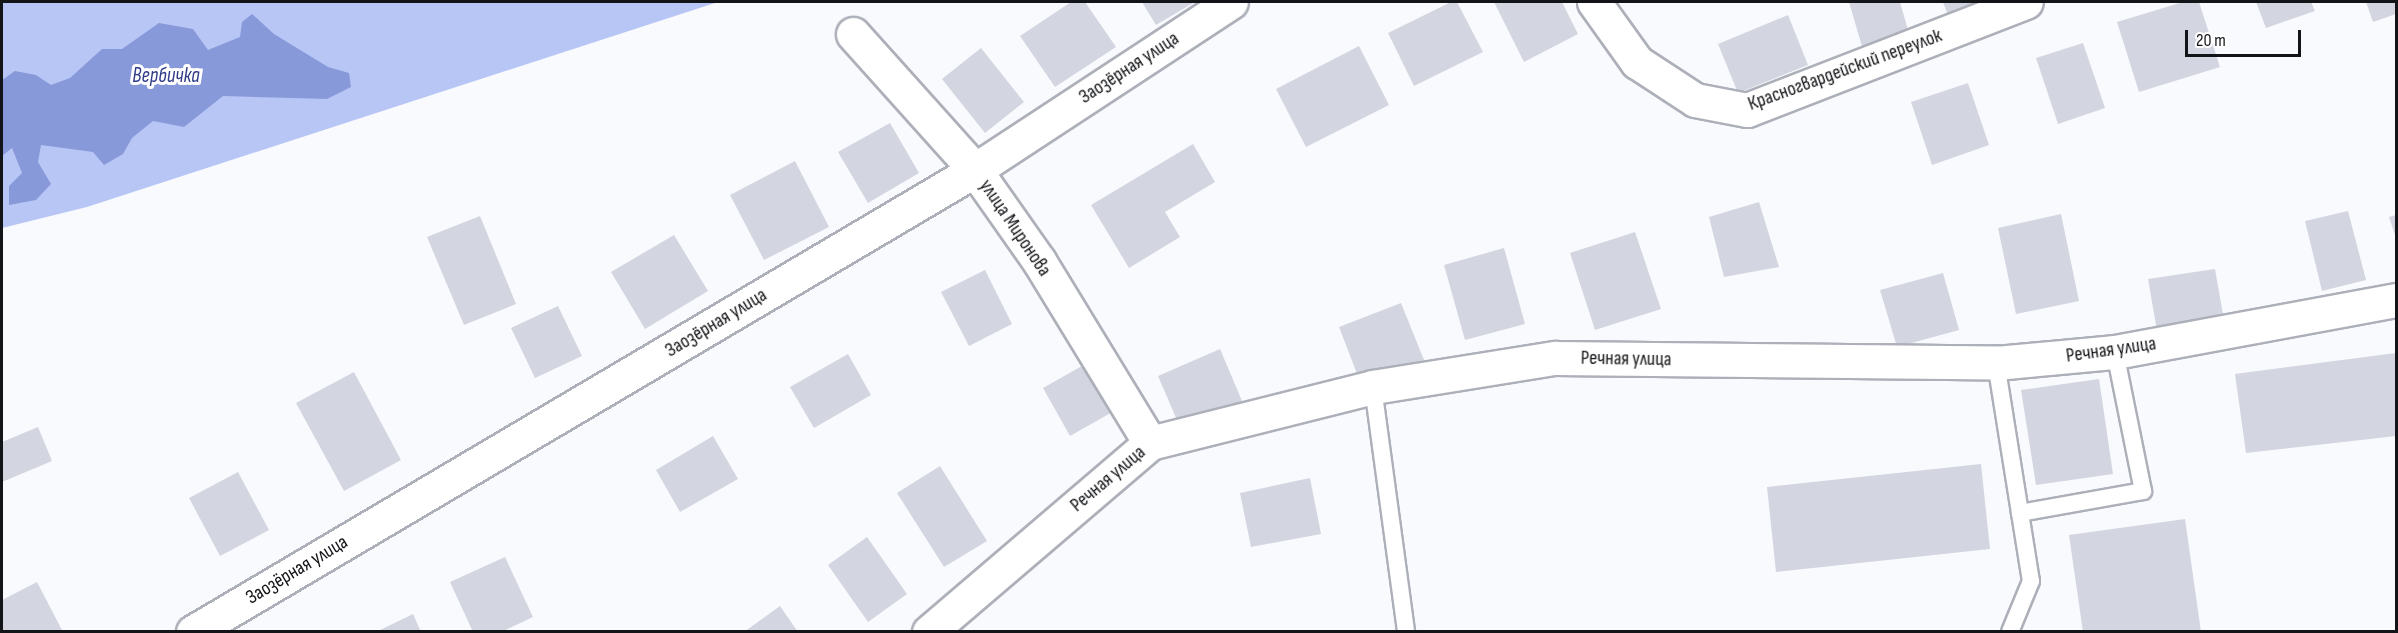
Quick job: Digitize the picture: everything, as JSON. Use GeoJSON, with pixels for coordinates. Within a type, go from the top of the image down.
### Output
{"type":"FeatureCollection","features":[{"type":"Feature","properties":{"kind":"street","name":"Заозёрная улица"},"geometry":{"type":"LineString","coordinates":[[193,632],[975,170],[1231,2]]}},
{"type":"Feature","properties":{"kind":"street","name":"Красногвардейский переулок"},"geometry":{"type":"LineString","coordinates":[[1594,2],[1636,62],[1695,100],[1747,110],[2026,2]]}},
{"type":"Feature","properties":{"kind":"street","name":"улица Миронова"},"geometry":{"type":"LineString","coordinates":[[853,34],[975,170],[1039,261],[1150,443]]}},
{"type":"Feature","properties":{"kind":"street","name":"Речная улица"},"geometry":{"type":"LineString","coordinates":[[929,632],[1150,443],[1373,387],[1555,358],[1996,363],[2115,352],[2397,300]]}},
{"type":"Feature","properties":{"kind":"lane"},"geometry":{"type":"LineString","coordinates":[[2020,513],[2143,491],[2115,352]]}},
{"type":"Feature","properties":{"kind":"lane"},"geometry":{"type":"LineString","coordinates":[[1996,363],[2031,581],[2010,632]]}},
{"type":"Feature","properties":{"kind":"lane"},"geometry":{"type":"LineString","coordinates":[[1373,387],[1406,632]]}},
{"type":"Feature","properties":{"kind":"shaded area"},"geometry":{"type":"Polygon","coordinates":[[[2,2],[718,2],[87,207],[2,228],[2,2]]]}},
{"type":"Feature","properties":{"kind":"water","name":"Вербичка"},"geometry":{"type":"Polygon","coordinates":[[[252,14],[274,34],[328,67],[349,73],[351,87],[327,99],[223,96],[184,127],[153,121],[132,138],[123,154],[104,165],[93,152],[41,145],[38,162],[51,184],[36,200],[9,205],[9,186],[22,173],[12,148],[2,156],[2,80],[15,71],[36,75],[51,85],[70,78],[102,49],[122,49],[159,23],[193,29],[208,50],[240,37],[242,22],[252,14]]]}},
{"type":"Feature","properties":{"kind":"building"},"geometry":{"type":"Polygon","coordinates":[[[1071,2],[1085,2],[1116,47],[1055,87],[1020,36],[1071,2]]]}},
{"type":"Feature","properties":{"kind":"building"},"geometry":{"type":"Polygon","coordinates":[[[1142,2],[1195,2],[1156,25],[1142,2]]]}},
{"type":"Feature","properties":{"kind":"building"},"geometry":{"type":"Polygon","coordinates":[[[1451,2],[1457,2],[1483,52],[1414,86],[1388,33],[1451,2]]]}},
{"type":"Feature","properties":{"kind":"building"},"geometry":{"type":"Polygon","coordinates":[[[1494,2],[1562,2],[1578,34],[1524,62],[1494,2]]]}},
{"type":"Feature","properties":{"kind":"building"},"geometry":{"type":"Polygon","coordinates":[[[1849,2],[1900,2],[1910,37],[1863,50],[1849,2]]]}},
{"type":"Feature","properties":{"kind":"building"},"geometry":{"type":"Polygon","coordinates":[[[1943,2],[1996,2],[1949,18],[1943,2]]]}},
{"type":"Feature","properties":{"kind":"building"},"geometry":{"type":"Polygon","coordinates":[[[2183,2],[2199,2],[2220,67],[2139,92],[2117,22],[2183,2]]]}},
{"type":"Feature","properties":{"kind":"building"},"geometry":{"type":"Polygon","coordinates":[[[2256,2],[2311,2],[2315,11],[2266,28],[2256,2]]]}},
{"type":"Feature","properties":{"kind":"building"},"geometry":{"type":"Polygon","coordinates":[[[2366,2],[2396,2],[2396,14],[2373,22],[2366,2]]]}},
{"type":"Feature","properties":{"kind":"building"},"geometry":{"type":"Polygon","coordinates":[[[1788,15],[1808,65],[1738,93],[1718,44],[1788,15]]]}},
{"type":"Feature","properties":{"kind":"building"},"geometry":{"type":"Polygon","coordinates":[[[2083,43],[2105,108],[2058,124],[2036,58],[2083,43]]]}},
{"type":"Feature","properties":{"kind":"building"},"geometry":{"type":"Polygon","coordinates":[[[1359,46],[1389,105],[1306,147],[1276,89],[1359,46]]]}},
{"type":"Feature","properties":{"kind":"building"},"geometry":{"type":"Polygon","coordinates":[[[981,48],[1024,102],[985,133],[942,79],[981,48]]]}},
{"type":"Feature","properties":{"kind":"building"},"geometry":{"type":"Polygon","coordinates":[[[1968,83],[1989,145],[1932,165],[1911,102],[1968,83]]]}},
{"type":"Feature","properties":{"kind":"building"},"geometry":{"type":"Polygon","coordinates":[[[890,123],[919,173],[868,203],[838,152],[890,123]]]}},
{"type":"Feature","properties":{"kind":"building"},"geometry":{"type":"Polygon","coordinates":[[[1193,144],[1215,182],[1165,212],[1180,237],[1129,268],[1091,205],[1193,144]]]}},
{"type":"Feature","properties":{"kind":"building"},"geometry":{"type":"Polygon","coordinates":[[[795,161],[829,227],[764,260],[730,195],[795,161]]]}},
{"type":"Feature","properties":{"kind":"building"},"geometry":{"type":"Polygon","coordinates":[[[1759,202],[1779,267],[1724,277],[1709,217],[1759,202]]]}},
{"type":"Feature","properties":{"kind":"building"},"geometry":{"type":"Polygon","coordinates":[[[2348,211],[2366,280],[2322,291],[2305,221],[2348,211]]]}},
{"type":"Feature","properties":{"kind":"building"},"geometry":{"type":"Polygon","coordinates":[[[2061,214],[2079,301],[2016,314],[1998,228],[2061,214]]]}},
{"type":"Feature","properties":{"kind":"building"},"geometry":{"type":"Polygon","coordinates":[[[2396,215],[2396,238],[2389,217],[2396,215]]]}},
{"type":"Feature","properties":{"kind":"building"},"geometry":{"type":"Polygon","coordinates":[[[480,216],[516,304],[464,325],[427,237],[480,216]]]}},
{"type":"Feature","properties":{"kind":"building"},"geometry":{"type":"Polygon","coordinates":[[[1635,232],[1661,309],[1595,330],[1570,253],[1635,232]]]}},
{"type":"Feature","properties":{"kind":"building"},"geometry":{"type":"Polygon","coordinates":[[[674,235],[708,291],[645,329],[611,272],[674,235]]]}},
{"type":"Feature","properties":{"kind":"building"},"geometry":{"type":"Polygon","coordinates":[[[1504,248],[1525,324],[1465,340],[1444,265],[1504,248]]]}},
{"type":"Feature","properties":{"kind":"building"},"geometry":{"type":"Polygon","coordinates":[[[2215,269],[2224,320],[2157,331],[2148,279],[2215,269]]]}},
{"type":"Feature","properties":{"kind":"building"},"geometry":{"type":"Polygon","coordinates":[[[985,270],[1012,324],[969,346],[941,292],[985,270]]]}},
{"type":"Feature","properties":{"kind":"building"},"geometry":{"type":"Polygon","coordinates":[[[1943,273],[1959,330],[1897,347],[1880,290],[1943,273]]]}},
{"type":"Feature","properties":{"kind":"building"},"geometry":{"type":"Polygon","coordinates":[[[1401,303],[1424,360],[1361,384],[1339,327],[1401,303]]]}},
{"type":"Feature","properties":{"kind":"building"},"geometry":{"type":"Polygon","coordinates":[[[558,306],[582,356],[535,378],[511,328],[558,306]]]}},
{"type":"Feature","properties":{"kind":"building"},"geometry":{"type":"Polygon","coordinates":[[[1220,349],[1242,401],[1180,427],[1158,376],[1220,349]]]}},
{"type":"Feature","properties":{"kind":"building"},"geometry":{"type":"Polygon","coordinates":[[[2396,353],[2396,436],[2246,453],[2235,374],[2396,353]]]}},
{"type":"Feature","properties":{"kind":"building"},"geometry":{"type":"Polygon","coordinates":[[[848,354],[871,395],[814,428],[790,387],[848,354]]]}},
{"type":"Feature","properties":{"kind":"building"},"geometry":{"type":"Polygon","coordinates":[[[1096,358],[1123,406],[1070,436],[1043,388],[1096,358]]]}},
{"type":"Feature","properties":{"kind":"building"},"geometry":{"type":"Polygon","coordinates":[[[354,372],[401,460],[344,491],[296,403],[354,372]]]}},
{"type":"Feature","properties":{"kind":"building"},"geometry":{"type":"Polygon","coordinates":[[[2099,379],[2113,474],[2036,485],[2021,390],[2099,379]]]}},
{"type":"Feature","properties":{"kind":"building"},"geometry":{"type":"Polygon","coordinates":[[[38,427],[52,461],[2,482],[2,442],[38,427]]]}},
{"type":"Feature","properties":{"kind":"building"},"geometry":{"type":"Polygon","coordinates":[[[713,436],[738,479],[680,512],[656,470],[713,436]]]}},
{"type":"Feature","properties":{"kind":"building"},"geometry":{"type":"Polygon","coordinates":[[[1981,464],[1990,549],[1776,572],[1767,487],[1981,464]]]}},
{"type":"Feature","properties":{"kind":"building"},"geometry":{"type":"Polygon","coordinates":[[[940,466],[987,541],[944,567],[897,493],[940,466]]]}},
{"type":"Feature","properties":{"kind":"building"},"geometry":{"type":"Polygon","coordinates":[[[238,472],[269,530],[220,556],[189,498],[238,472]]]}},
{"type":"Feature","properties":{"kind":"building"},"geometry":{"type":"Polygon","coordinates":[[[1310,478],[1321,534],[1251,547],[1240,493],[1310,478]]]}},
{"type":"Feature","properties":{"kind":"building"},"geometry":{"type":"Polygon","coordinates":[[[2185,519],[2201,632],[2083,632],[2069,535],[2185,519]]]}},
{"type":"Feature","properties":{"kind":"building"},"geometry":{"type":"Polygon","coordinates":[[[867,537],[907,594],[868,622],[828,565],[867,537]]]}},
{"type":"Feature","properties":{"kind":"building"},"geometry":{"type":"Polygon","coordinates":[[[505,557],[533,617],[501,632],[473,632],[450,582],[505,557]]]}},
{"type":"Feature","properties":{"kind":"building"},"geometry":{"type":"Polygon","coordinates":[[[37,582],[63,632],[2,632],[2,600],[37,582]]]}},
{"type":"Feature","properties":{"kind":"building"},"geometry":{"type":"Polygon","coordinates":[[[780,606],[798,632],[744,632],[780,606]]]}},
{"type":"Feature","properties":{"kind":"building"},"geometry":{"type":"Polygon","coordinates":[[[413,614],[421,632],[376,632],[413,614]]]}}]}
